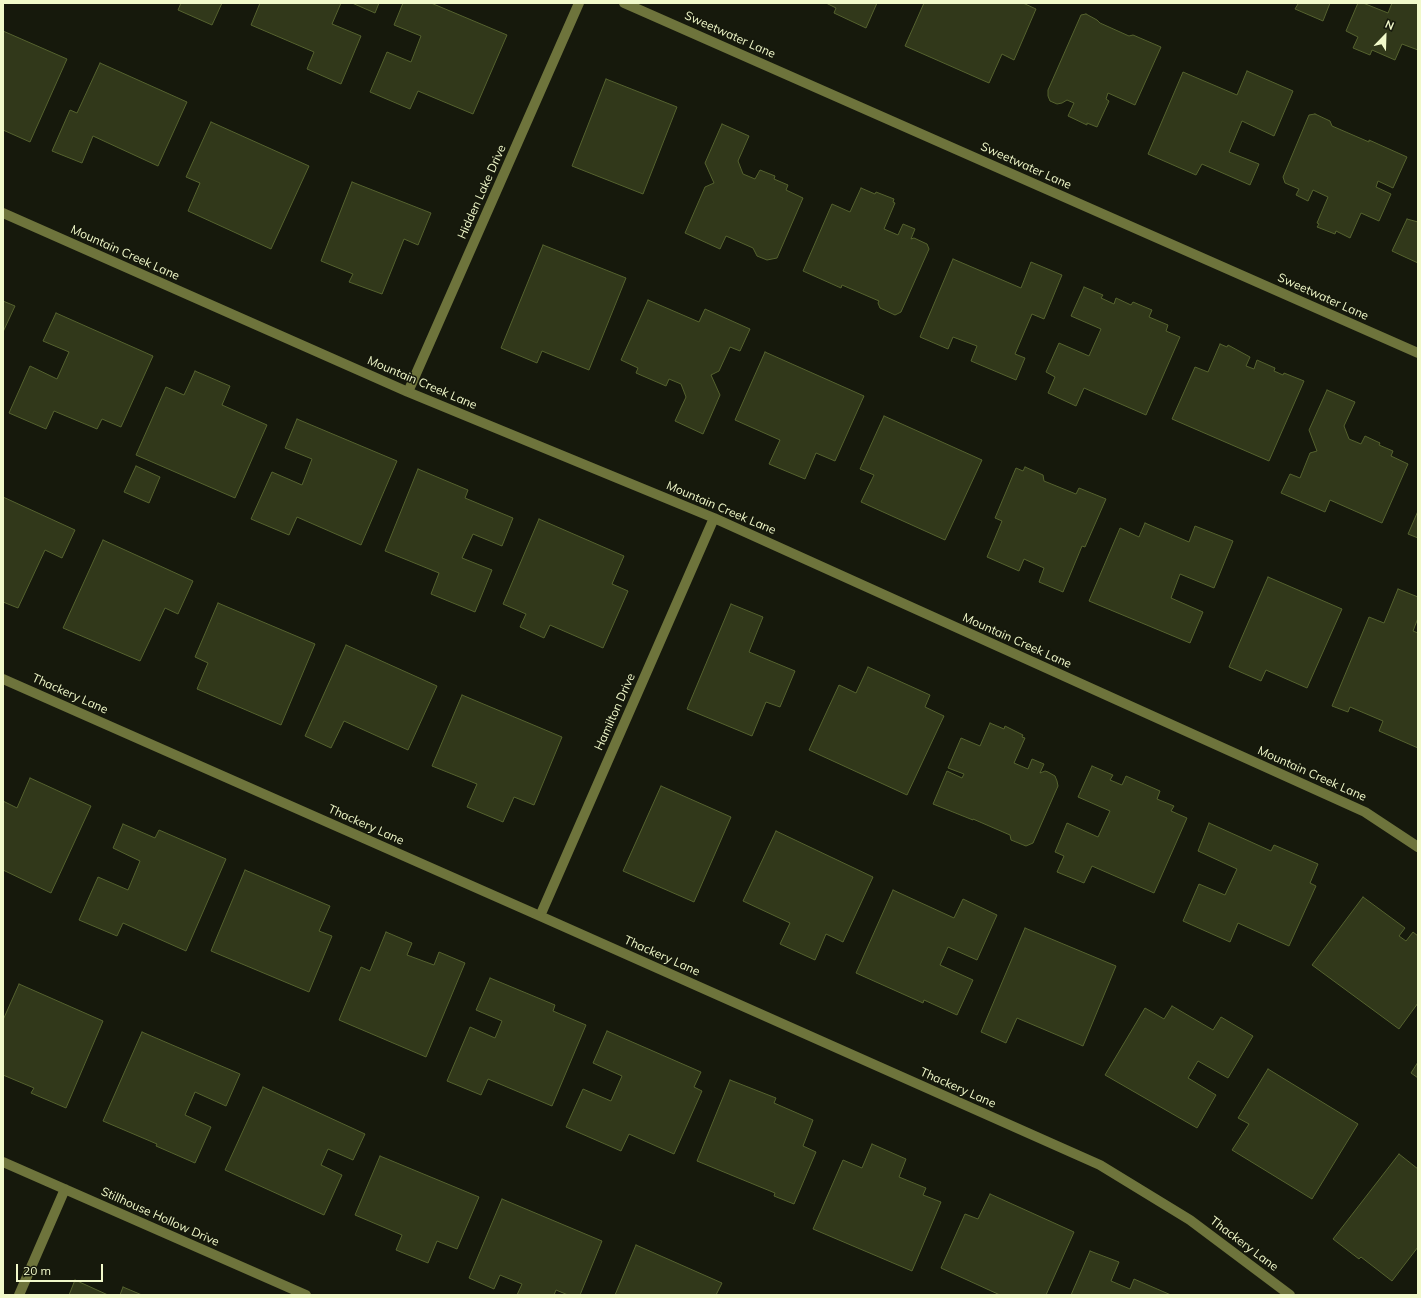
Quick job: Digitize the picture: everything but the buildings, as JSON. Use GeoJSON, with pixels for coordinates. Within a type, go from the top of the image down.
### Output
{"type":"FeatureCollection","features":[{"type":"Feature","properties":{"kind":"street","name":"Hidden Lake Drive"},"geometry":{"type":"LineString","coordinates":[[408,392],[579,3]]}},
{"type":"Feature","properties":{"kind":"street","name":"Sweetwater Lane"},"geometry":{"type":"LineString","coordinates":[[624,3],[1418,353]]}},
{"type":"Feature","properties":{"kind":"street","name":"Mountain Creek Lane"},"geometry":{"type":"LineString","coordinates":[[3,213],[408,392],[714,518],[1365,812],[1418,848]]}},
{"type":"Feature","properties":{"kind":"street","name":"Hamilton Drive"},"geometry":{"type":"LineString","coordinates":[[540,916],[714,518]]}},
{"type":"Feature","properties":{"kind":"street","name":"Thackery Lane"},"geometry":{"type":"LineString","coordinates":[[3,679],[1100,1165],[1190,1220],[1290,1295]]}},
{"type":"Feature","properties":{"kind":"street","name":"Stillhouse Hollow Drive"},"geometry":{"type":"LineString","coordinates":[[3,1162],[306,1295]]}},
{"type":"Feature","properties":{"kind":"street"},"geometry":{"type":"LineString","coordinates":[[19,1295],[65,1189]]}}]}
